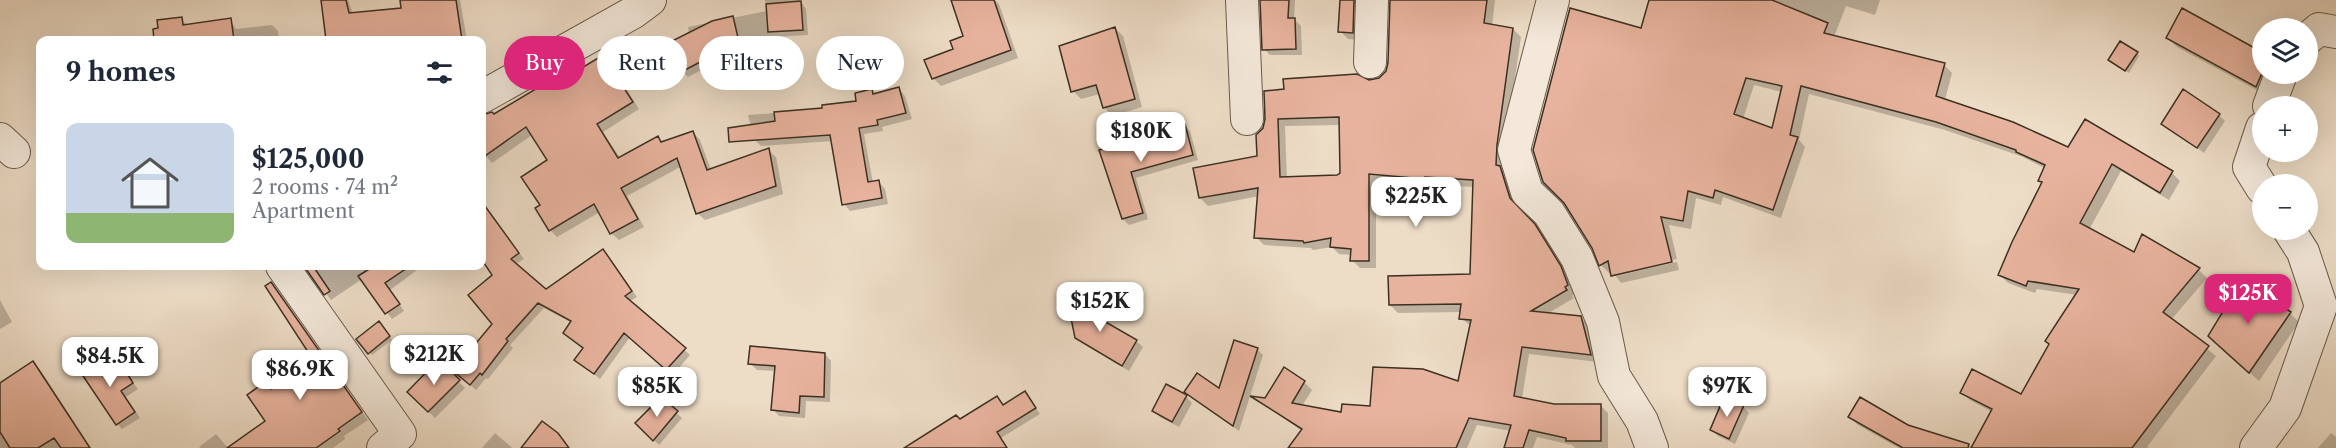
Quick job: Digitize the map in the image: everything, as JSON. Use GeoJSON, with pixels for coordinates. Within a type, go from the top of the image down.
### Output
{"type":"FeatureCollection","features":[{"type":"Feature","properties":{"kind":"street"},"geometry":{"type":"LineString","coordinates":[[486,95],[634,12],[650,0]]}},
{"type":"Feature","properties":{"kind":"street"},"geometry":{"type":"LineString","coordinates":[[1242,0],[1247,119]]}},
{"type":"Feature","properties":{"kind":"street"},"geometry":{"type":"LineString","coordinates":[[1370,62],[1372,0]]}},
{"type":"Feature","properties":{"kind":"street"},"geometry":{"type":"LineString","coordinates":[[1553,0],[1514,150],[1527,192],[1549,213],[1577,258],[1603,321],[1614,376],[1642,421],[1652,448]]}},
{"type":"Feature","properties":{"kind":"street"},"geometry":{"type":"LineString","coordinates":[[2318,29],[2336,32]]}},
{"type":"Feature","properties":{"kind":"street"},"geometry":{"type":"LineString","coordinates":[[2252,158],[2249,167],[2253,174]]}},
{"type":"Feature","properties":{"kind":"street"},"geometry":{"type":"LineString","coordinates":[[2256,448],[2285,408],[2321,306],[2303,252],[2295,240]]}},
{"type":"Feature","properties":{"kind":"street"},"geometry":{"type":"LineString","coordinates":[[285,270],[400,434],[383,448]]}},
{"type":"Feature","properties":{"kind":"building"},"geometry":{"type":"Polygon","coordinates":[[[321,0],[346,0],[349,13],[401,8],[400,0],[456,0],[461,36],[326,36],[321,0]]]}},
{"type":"Feature","properties":{"kind":"building"},"geometry":{"type":"Polygon","coordinates":[[[951,0],[994,0],[1011,50],[932,79],[924,60],[953,49],[950,41],[963,36],[951,0]]]}},
{"type":"Feature","properties":{"kind":"building"},"geometry":{"type":"Polygon","coordinates":[[[1260,0],[1289,0],[1288,18],[1295,18],[1296,49],[1262,50],[1260,0]]]}},
{"type":"Feature","properties":{"kind":"building"},"geometry":{"type":"Polygon","coordinates":[[[1340,0],[1354,0],[1353,33],[1338,32],[1340,0]]]}},
{"type":"Feature","properties":{"kind":"building"},"geometry":{"type":"Polygon","coordinates":[[[1390,0],[1487,0],[1484,23],[1513,28],[1496,165],[1500,166],[1510,198],[1535,224],[1561,266],[1568,285],[1565,287],[1567,290],[1531,311],[1581,316],[1591,355],[1522,347],[1514,396],[1554,404],[1601,404],[1601,441],[1566,441],[1566,438],[1529,430],[1523,448],[1504,448],[1511,425],[1469,418],[1456,448],[1288,448],[1302,429],[1250,396],[1265,398],[1284,367],[1305,381],[1292,403],[1341,412],[1342,404],[1370,406],[1373,367],[1423,369],[1458,381],[1471,320],[1459,319],[1461,304],[1389,305],[1388,276],[1470,274],[1473,180],[1369,174],[1369,261],[1350,261],[1351,249],[1330,247],[1331,238],[1304,243],[1303,241],[1254,238],[1258,188],[1199,198],[1193,168],[1257,156],[1256,135],[1263,128],[1265,119],[1264,91],[1284,89],[1283,79],[1357,74],[1369,80],[1379,78],[1386,71],[1390,0]],[[1339,117],[1278,119],[1280,177],[1340,173],[1339,117]]]}},
{"type":"Feature","properties":{"kind":"building"},"geometry":{"type":"Polygon","coordinates":[[[1649,0],[1772,0],[1828,23],[1824,33],[1945,63],[1936,96],[2013,122],[2068,147],[2085,119],[2173,171],[2160,193],[2112,164],[2080,223],[2134,252],[2142,234],[2200,268],[2163,312],[2209,346],[2132,448],[1971,448],[1992,409],[1960,393],[1972,369],[2021,394],[2049,344],[2045,341],[2079,289],[2028,281],[2026,286],[1998,275],[2042,182],[2038,181],[2045,165],[2016,150],[1936,122],[1801,86],[1790,135],[1798,137],[1773,210],[1715,190],[1713,198],[1688,191],[1683,221],[1661,217],[1672,262],[1611,276],[1608,261],[1599,266],[1592,248],[1564,203],[1543,182],[1533,150],[1570,8],[1641,28],[1649,0]],[[1746,78],[1734,114],[1772,128],[1782,86],[1746,78]]]}},
{"type":"Feature","properties":{"kind":"building"},"geometry":{"type":"Polygon","coordinates":[[[801,1],[803,30],[768,32],[766,4],[801,1]]]}},
{"type":"Feature","properties":{"kind":"building"},"geometry":{"type":"Polygon","coordinates":[[[2182,8],[2252,46],[2252,84],[2257,84],[2256,87],[2166,38],[2182,8]]]}},
{"type":"Feature","properties":{"kind":"building"},"geometry":{"type":"Polygon","coordinates":[[[733,16],[738,36],[699,36],[699,63],[687,69],[687,36],[682,36],[712,21],[733,16]]]}},
{"type":"Feature","properties":{"kind":"building"},"geometry":{"type":"Polygon","coordinates":[[[182,17],[183,25],[231,18],[233,36],[154,36],[153,29],[158,28],[157,20],[182,17]]]}},
{"type":"Feature","properties":{"kind":"building"},"geometry":{"type":"Polygon","coordinates":[[[1115,27],[1135,99],[1103,108],[1096,85],[1071,92],[1059,46],[1115,27]]]}},
{"type":"Feature","properties":{"kind":"building"},"geometry":{"type":"Polygon","coordinates":[[[2120,41],[2138,52],[2125,71],[2108,60],[2120,41]]]}},
{"type":"Feature","properties":{"kind":"building"},"geometry":{"type":"Polygon","coordinates":[[[597,59],[597,90],[625,90],[633,102],[597,124],[618,158],[658,136],[661,142],[693,131],[707,170],[769,148],[776,186],[696,214],[677,158],[621,188],[638,219],[610,234],[594,204],[549,231],[535,208],[540,205],[521,177],[547,160],[526,127],[486,155],[486,114],[492,112],[494,114],[534,90],[585,90],[585,66],[597,59]]]}},
{"type":"Feature","properties":{"kind":"building"},"geometry":{"type":"Polygon","coordinates":[[[2183,89],[2220,114],[2197,148],[2161,124],[2183,89]]]}},
{"type":"Feature","properties":{"kind":"building"},"geometry":{"type":"Polygon","coordinates":[[[868,90],[872,90],[873,94],[900,90],[906,113],[877,120],[878,125],[859,128],[868,182],[879,180],[882,198],[842,205],[830,135],[729,142],[728,128],[775,121],[774,112],[822,108],[822,105],[856,101],[855,93],[868,90]]]}},
{"type":"Feature","properties":{"kind":"building"},"geometry":{"type":"Polygon","coordinates":[[[1185,124],[1193,155],[1131,172],[1143,213],[1122,219],[1099,150],[1185,124]]]}},
{"type":"Feature","properties":{"kind":"building"},"geometry":{"type":"Polygon","coordinates":[[[486,208],[519,253],[511,259],[546,289],[603,249],[632,291],[625,296],[686,348],[666,370],[624,333],[594,374],[574,360],[583,348],[563,333],[571,321],[538,303],[506,339],[508,341],[482,375],[480,373],[470,385],[453,371],[492,324],[468,295],[492,275],[486,266],[486,208]]]}},
{"type":"Feature","properties":{"kind":"building"},"geometry":{"type":"Polygon","coordinates":[[[307,270],[316,270],[330,291],[324,295],[307,270]]]}},
{"type":"Feature","properties":{"kind":"building"},"geometry":{"type":"Polygon","coordinates":[[[368,270],[404,270],[385,283],[400,304],[385,314],[358,276],[368,270]]]}},
{"type":"Feature","properties":{"kind":"building"},"geometry":{"type":"Polygon","coordinates":[[[2242,280],[2291,312],[2249,373],[2208,336],[2242,280]]]}},
{"type":"Feature","properties":{"kind":"building"},"geometry":{"type":"Polygon","coordinates":[[[271,282],[362,412],[316,448],[227,448],[265,421],[247,395],[265,382],[271,389],[312,358],[265,286],[271,282]]]}},
{"type":"Feature","properties":{"kind":"building"},"geometry":{"type":"Polygon","coordinates":[[[1086,298],[1090,313],[1137,340],[1122,366],[1075,338],[1068,303],[1086,298]]]}},
{"type":"Feature","properties":{"kind":"building"},"geometry":{"type":"Polygon","coordinates":[[[379,321],[390,336],[368,354],[356,339],[379,321]]]}},
{"type":"Feature","properties":{"kind":"building"},"geometry":{"type":"Polygon","coordinates":[[[1234,340],[1258,348],[1233,426],[1184,392],[1197,373],[1219,388],[1234,340]]]}},
{"type":"Feature","properties":{"kind":"building"},"geometry":{"type":"Polygon","coordinates":[[[750,346],[825,353],[824,397],[800,396],[799,413],[771,410],[775,366],[748,364],[750,346]]]}},
{"type":"Feature","properties":{"kind":"building"},"geometry":{"type":"Polygon","coordinates":[[[99,357],[108,371],[121,363],[133,383],[121,391],[135,412],[116,425],[79,370],[99,357]]]}},
{"type":"Feature","properties":{"kind":"building"},"geometry":{"type":"Polygon","coordinates":[[[439,359],[460,380],[428,412],[407,392],[439,359]]]}},
{"type":"Feature","properties":{"kind":"building"},"geometry":{"type":"Polygon","coordinates":[[[33,361],[90,448],[61,448],[54,438],[38,448],[10,448],[0,432],[0,383],[33,361]]]}},
{"type":"Feature","properties":{"kind":"building"},"geometry":{"type":"Polygon","coordinates":[[[1166,384],[1187,395],[1172,422],[1152,411],[1166,384]]]}},
{"type":"Feature","properties":{"kind":"building"},"geometry":{"type":"Polygon","coordinates":[[[1025,391],[1036,408],[997,432],[1007,448],[904,448],[956,415],[960,419],[997,396],[1003,405],[1025,391]]]}},
{"type":"Feature","properties":{"kind":"building"},"geometry":{"type":"Polygon","coordinates":[[[661,397],[678,411],[653,441],[635,423],[661,397]]]}},
{"type":"Feature","properties":{"kind":"building"},"geometry":{"type":"Polygon","coordinates":[[[1724,397],[1744,405],[1729,439],[1710,430],[1724,397]]]}},
{"type":"Feature","properties":{"kind":"building"},"geometry":{"type":"Polygon","coordinates":[[[1860,397],[1908,425],[1969,444],[1968,448],[1903,448],[1848,417],[1860,397]]]}},
{"type":"Feature","properties":{"kind":"building"},"geometry":{"type":"Polygon","coordinates":[[[542,421],[558,433],[569,448],[521,448],[542,421]]]}}]}
